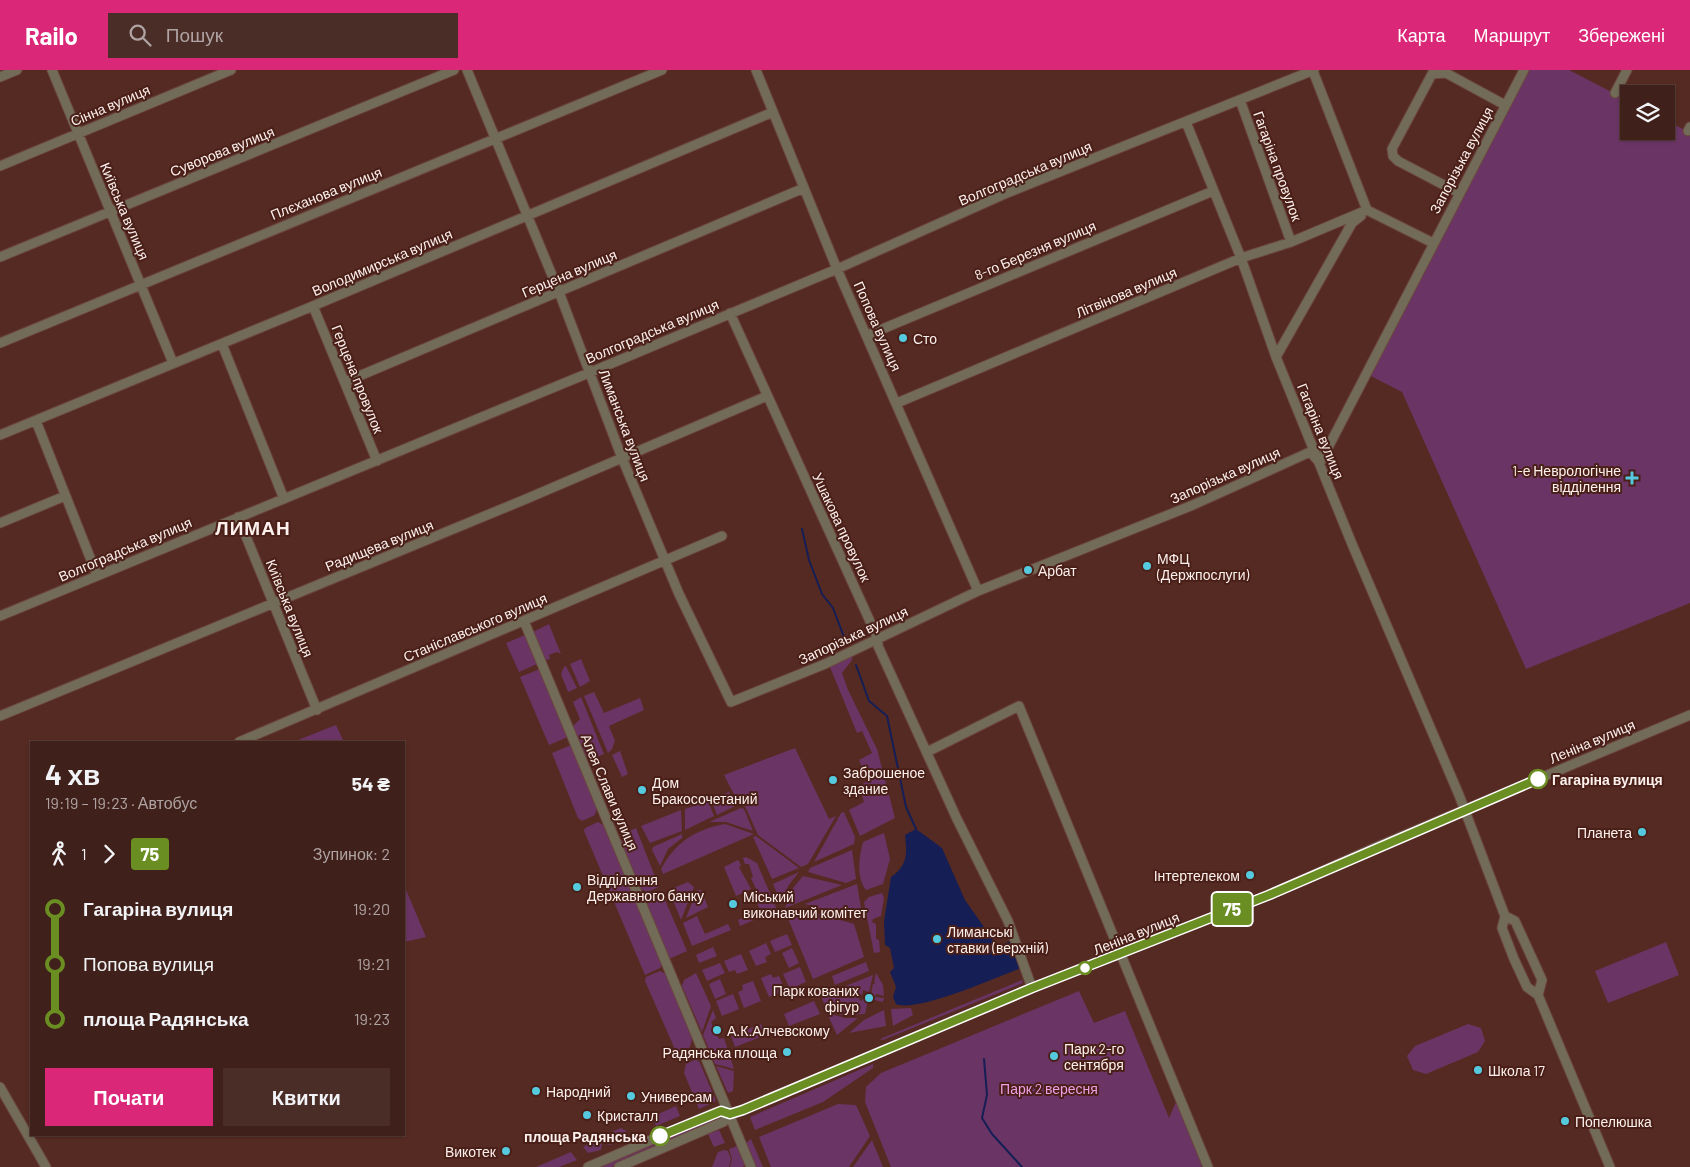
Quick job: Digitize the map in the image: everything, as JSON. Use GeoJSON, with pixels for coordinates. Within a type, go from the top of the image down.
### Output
{"type":"FeatureCollection","features":[{"type":"Feature","properties":{"kind":"street"},"geometry":{"type":"LineString","coordinates":[[0,77],[17,70]]}},
{"type":"Feature","properties":{"kind":"street","name":"Київська вулиця"},"geometry":{"type":"LineString","coordinates":[[52,70],[173,363]]}},
{"type":"Feature","properties":{"kind":"street","name":"Сінна вулиця"},"geometry":{"type":"LineString","coordinates":[[0,166],[231,70]]}},
{"type":"Feature","properties":{"kind":"street","name":"Суворова вулиця"},"geometry":{"type":"LineString","coordinates":[[0,257],[454,70]]}},
{"type":"Feature","properties":{"kind":"street","name":"Лиманська вулиця"},"geometry":{"type":"LineString","coordinates":[[467,70],[591,372],[622,458],[665,560],[731,702]]}},
{"type":"Feature","properties":{"kind":"street","name":"Плєханова вулиця"},"geometry":{"type":"LineString","coordinates":[[0,343],[662,70]]}},
{"type":"Feature","properties":{"kind":"street","name":"Попова вулиця"},"geometry":{"type":"LineString","coordinates":[[756,70],[837,269],[868,335],[978,592]]}},
{"type":"Feature","properties":{"kind":"street"},"geometry":{"type":"LineString","coordinates":[[1313,70],[1367,210],[1433,243]]}},
{"type":"Feature","properties":{"kind":"street","name":"Волгоградська вулиця"},"geometry":{"type":"LineString","coordinates":[[0,616],[837,269],[1007,193],[1313,70]]}},
{"type":"Feature","properties":{"kind":"street","name":"Запорізька вулиця"},"geometry":{"type":"LineString","coordinates":[[731,702],[825,664],[978,592],[1193,505],[1310,452],[1320,463],[1524,70]]}},
{"type":"Feature","properties":{"kind":"street"},"geometry":{"type":"LineString","coordinates":[[1615,93],[1628,70]]}},
{"type":"Feature","properties":{"kind":"street"},"geometry":{"type":"LineString","coordinates":[[1459,193],[1398,161],[1392,156],[1392,149],[1432,74],[1446,73],[1505,105]]}},
{"type":"Feature","properties":{"kind":"street","name":"Гагаріна провулок"},"geometry":{"type":"LineString","coordinates":[[1240,100],[1290,242]]}},
{"type":"Feature","properties":{"kind":"street","name":"Володимирська вулиця"},"geometry":{"type":"LineString","coordinates":[[0,436],[773,112]]}},
{"type":"Feature","properties":{"kind":"street","name":"Гагаріна вулиця"},"geometry":{"type":"LineString","coordinates":[[1186,122],[1241,258],[1276,357],[1464,810],[1505,916],[1502,928],[1514,959],[1527,987],[1538,994],[1610,1167]]}},
{"type":"Feature","properties":{"kind":"street","name":"Герцена вулиця"},"geometry":{"type":"LineString","coordinates":[[344,382],[804,188]]}},
{"type":"Feature","properties":{"kind":"street","name":"8-го Березня вулиця"},"geometry":{"type":"LineString","coordinates":[[868,335],[1213,191]]}},
{"type":"Feature","properties":{"kind":"street"},"geometry":{"type":"LineString","coordinates":[[1276,357],[1352,224],[1367,210]]}},
{"type":"Feature","properties":{"kind":"street","name":"Літвінова вулиця"},"geometry":{"type":"LineString","coordinates":[[897,404],[1241,258],[1290,242],[1367,210]]}},
{"type":"Feature","properties":{"kind":"street","name":"Герцена провулок"},"geometry":{"type":"LineString","coordinates":[[313,306],[377,461]]}},
{"type":"Feature","properties":{"kind":"street","name":"Ушакова провулок"},"geometry":{"type":"LineString","coordinates":[[730,313],[878,639],[878,646],[956,819],[969,840],[1008,921],[1032,988]]}},
{"type":"Feature","properties":{"kind":"street"},"geometry":{"type":"LineString","coordinates":[[222,344],[284,499]]}},
{"type":"Feature","properties":{"kind":"street","name":"Радищева вулиця"},"geometry":{"type":"LineString","coordinates":[[0,716],[767,396]]}},
{"type":"Feature","properties":{"kind":"street"},"geometry":{"type":"LineString","coordinates":[[36,421],[98,575]]}},
{"type":"Feature","properties":{"kind":"street"},"geometry":{"type":"LineString","coordinates":[[0,523],[65,496]]}},
{"type":"Feature","properties":{"kind":"street","name":"Київська вулиця"},"geometry":{"type":"LineString","coordinates":[[238,517],[317,710]]}},
{"type":"Feature","properties":{"kind":"street","name":"Станіславського вулиця"},"geometry":{"type":"LineString","coordinates":[[241,741],[722,536]]}},
{"type":"Feature","properties":{"kind":"street","name":"Алея Слави вулиця"},"geometry":{"type":"LineString","coordinates":[[524,621],[751,1167]]}},
{"type":"Feature","properties":{"kind":"street"},"geometry":{"type":"LineString","coordinates":[[927,752],[1019,706],[1208,1167]]}},
{"type":"Feature","properties":{"kind":"street","name":"Леніна вулиця"},"geometry":{"type":"LineString","coordinates":[[619,1167],[723,1122],[730,1114],[1032,988],[1269,895],[1464,810],[1690,716]]}},
{"type":"Feature","properties":{"kind":"street","name":"Гагаріна вулиця"},"geometry":{"type":"LineString","coordinates":[[1505,916],[1516,921],[1542,980],[1538,994]]}},
{"type":"Feature","properties":{"kind":"street"},"geometry":{"type":"LineString","coordinates":[[0,1087],[46,1167]]}},
{"type":"Feature","properties":{"kind":"street","name":"Леніна вулиця"},"geometry":{"type":"LineString","coordinates":[[588,1167],[721,1111],[730,1114]]}},
{"type":"Feature","properties":{"kind":"green space"},"geometry":{"type":"Polygon","coordinates":[[[1524,70],[1569,70],[1620,96],[1620,140],[1675,140],[1675,125],[1690,133],[1690,603],[1526,669],[1402,392],[1365,373],[1524,70]]]}},
{"type":"Feature","properties":{"kind":"green space"},"geometry":{"type":"Polygon","coordinates":[[[549,624],[561,654],[557,652],[549,655],[550,659],[546,660],[543,658],[533,632],[549,624]]]}},
{"type":"Feature","properties":{"kind":"green space"},"geometry":{"type":"Polygon","coordinates":[[[525,635],[537,664],[519,672],[506,643],[525,635]]]}},
{"type":"Feature","properties":{"kind":"green space"},"geometry":{"type":"Polygon","coordinates":[[[853,655],[852,660],[842,673],[848,690],[877,749],[895,818],[860,836],[849,810],[864,802],[859,786],[868,781],[859,760],[872,753],[862,731],[857,733],[830,667],[853,655]]]}},
{"type":"Feature","properties":{"kind":"green space"},"geometry":{"type":"Polygon","coordinates":[[[581,659],[590,681],[580,687],[570,664],[581,659]]]}},
{"type":"Feature","properties":{"kind":"green space"},"geometry":{"type":"Polygon","coordinates":[[[566,666],[577,688],[568,692],[561,674],[566,666]]]}},
{"type":"Feature","properties":{"kind":"green space"},"geometry":{"type":"Polygon","coordinates":[[[540,669],[568,737],[549,745],[520,677],[540,669]]]}},
{"type":"Feature","properties":{"kind":"green space"},"geometry":{"type":"Polygon","coordinates":[[[594,692],[604,713],[640,698],[644,710],[609,726],[615,741],[608,753],[584,696],[594,692]]]}},
{"type":"Feature","properties":{"kind":"green space"},"geometry":{"type":"Polygon","coordinates":[[[581,697],[604,754],[594,758],[586,757],[583,753],[573,726],[580,719],[573,702],[581,697]]]}},
{"type":"Feature","properties":{"kind":"green space"},"geometry":{"type":"Polygon","coordinates":[[[336,725],[344,741],[296,741],[336,725]]]}},
{"type":"Feature","properties":{"kind":"green space"},"geometry":{"type":"Polygon","coordinates":[[[571,745],[597,807],[595,815],[582,821],[578,818],[552,753],[571,745]]]}},
{"type":"Feature","properties":{"kind":"green space"},"geometry":{"type":"Polygon","coordinates":[[[795,748],[829,819],[836,816],[808,864],[801,867],[758,835],[745,806],[739,804],[724,775],[795,748]]]}},
{"type":"Feature","properties":{"kind":"green space"},"geometry":{"type":"Polygon","coordinates":[[[620,751],[628,774],[622,777],[612,755],[620,751]]]}},
{"type":"Feature","properties":{"kind":"green space"},"geometry":{"type":"Polygon","coordinates":[[[729,792],[737,805],[717,815],[711,799],[729,792]]]}},
{"type":"Feature","properties":{"kind":"green space"},"geometry":{"type":"Polygon","coordinates":[[[708,801],[714,816],[685,830],[685,809],[708,801]]]}},
{"type":"Feature","properties":{"kind":"green space"},"geometry":{"type":"Polygon","coordinates":[[[741,808],[744,809],[753,831],[726,822],[709,822],[741,808]]]}},
{"type":"Feature","properties":{"kind":"green space"},"geometry":{"type":"Polygon","coordinates":[[[681,810],[682,831],[650,843],[641,826],[681,810]]]}},
{"type":"Feature","properties":{"kind":"green space"},"geometry":{"type":"Polygon","coordinates":[[[844,812],[855,837],[854,844],[814,862],[841,813],[844,812]]]}},
{"type":"Feature","properties":{"kind":"green space"},"geometry":{"type":"Polygon","coordinates":[[[598,822],[606,827],[662,965],[660,968],[645,975],[584,831],[585,828],[598,822]]]}},
{"type":"Feature","properties":{"kind":"green space"},"geometry":{"type":"Polygon","coordinates":[[[725,824],[754,834],[663,874],[661,869],[680,844],[704,830],[725,824]]]}},
{"type":"Feature","properties":{"kind":"green space"},"geometry":{"type":"Polygon","coordinates":[[[636,828],[659,887],[647,892],[639,888],[621,843],[623,834],[636,828]]]}},
{"type":"Feature","properties":{"kind":"green space"},"geometry":{"type":"Polygon","coordinates":[[[884,833],[890,859],[883,884],[866,890],[860,873],[863,842],[884,833]]]}},
{"type":"Feature","properties":{"kind":"green space"},"geometry":{"type":"Polygon","coordinates":[[[682,834],[682,838],[668,849],[660,866],[652,850],[653,847],[682,834]]]}},
{"type":"Feature","properties":{"kind":"green space"},"geometry":{"type":"Polygon","coordinates":[[[756,836],[799,868],[772,879],[753,837],[756,836]]]}},
{"type":"Feature","properties":{"kind":"green space"},"geometry":{"type":"Polygon","coordinates":[[[852,850],[856,879],[846,883],[808,872],[810,868],[852,850]]]}},
{"type":"Feature","properties":{"kind":"green space"},"geometry":{"type":"Polygon","coordinates":[[[746,857],[757,863],[777,910],[740,926],[738,920],[760,910],[753,893],[757,891],[751,878],[753,877],[749,864],[745,864],[743,858],[746,857]]]}},
{"type":"Feature","properties":{"kind":"green space"},"geometry":{"type":"Polygon","coordinates":[[[738,860],[741,865],[739,867],[751,889],[736,896],[724,867],[738,860]]]}},
{"type":"Feature","properties":{"kind":"green space"},"geometry":{"type":"Polygon","coordinates":[[[799,872],[788,886],[782,905],[773,884],[799,872]]]}},
{"type":"Feature","properties":{"kind":"green space"},"geometry":{"type":"Polygon","coordinates":[[[803,876],[842,885],[785,908],[793,888],[803,876]]]}},
{"type":"Feature","properties":{"kind":"green space"},"geometry":{"type":"Polygon","coordinates":[[[688,882],[694,887],[681,920],[669,890],[688,882]]]}},
{"type":"Feature","properties":{"kind":"green space"},"geometry":{"type":"Polygon","coordinates":[[[857,884],[863,920],[805,904],[857,884]]]}},
{"type":"Feature","properties":{"kind":"green space"},"geometry":{"type":"Polygon","coordinates":[[[405,887],[426,937],[405,942],[405,887]]]}},
{"type":"Feature","properties":{"kind":"green space"},"geometry":{"type":"Polygon","coordinates":[[[697,890],[701,890],[708,907],[686,918],[697,890]]]}},
{"type":"Feature","properties":{"kind":"green space"},"geometry":{"type":"Polygon","coordinates":[[[662,893],[687,951],[669,959],[647,906],[649,899],[662,893]]]}},
{"type":"Feature","properties":{"kind":"green space"},"geometry":{"type":"Polygon","coordinates":[[[882,893],[884,898],[881,916],[873,919],[872,922],[876,924],[876,939],[879,940],[880,952],[874,953],[864,902],[869,897],[882,893]]]}},
{"type":"Feature","properties":{"kind":"green space"},"geometry":{"type":"Polygon","coordinates":[[[804,909],[854,924],[864,957],[813,979],[787,916],[804,909]]]}},
{"type":"Feature","properties":{"kind":"green space"},"geometry":{"type":"Polygon","coordinates":[[[697,916],[705,934],[728,924],[731,930],[692,946],[683,923],[697,916]]]}},
{"type":"Feature","properties":{"kind":"green space"},"geometry":{"type":"Polygon","coordinates":[[[787,934],[792,945],[775,952],[770,941],[787,934]]]}},
{"type":"Feature","properties":{"kind":"green space"},"geometry":{"type":"Polygon","coordinates":[[[1666,942],[1679,975],[1608,1003],[1595,971],[1666,942]]]}},
{"type":"Feature","properties":{"kind":"green space"},"geometry":{"type":"Polygon","coordinates":[[[766,943],[771,954],[765,957],[767,962],[756,966],[749,951],[766,943]]]}},
{"type":"Feature","properties":{"kind":"green space"},"geometry":{"type":"Polygon","coordinates":[[[713,947],[717,956],[699,963],[696,955],[713,947]]]}},
{"type":"Feature","properties":{"kind":"green space"},"geometry":{"type":"Polygon","coordinates":[[[792,948],[799,963],[789,968],[782,953],[792,948]]]}},
{"type":"Feature","properties":{"kind":"green space"},"geometry":{"type":"Polygon","coordinates":[[[741,954],[748,970],[737,974],[735,970],[729,972],[724,961],[741,954]]]}},
{"type":"Feature","properties":{"kind":"green space"},"geometry":{"type":"Polygon","coordinates":[[[866,962],[869,971],[835,985],[832,976],[866,962]]]}},
{"type":"Feature","properties":{"kind":"green space"},"geometry":{"type":"Polygon","coordinates":[[[720,963],[725,973],[707,981],[702,970],[720,963]]]}},
{"type":"Feature","properties":{"kind":"green space"},"geometry":{"type":"Polygon","coordinates":[[[800,967],[806,982],[790,989],[783,974],[800,967]]]}},
{"type":"Feature","properties":{"kind":"green space"},"geometry":{"type":"Polygon","coordinates":[[[660,971],[666,974],[692,1039],[690,1047],[677,1054],[645,981],[646,977],[660,971]]]}},
{"type":"Feature","properties":{"kind":"green space"},"geometry":{"type":"Polygon","coordinates":[[[696,973],[711,1006],[702,1032],[682,986],[684,980],[696,973]]]}},
{"type":"Feature","properties":{"kind":"green space"},"geometry":{"type":"Polygon","coordinates":[[[876,973],[883,985],[884,996],[876,994],[875,997],[884,998],[883,1002],[870,999],[873,984],[876,983],[874,982],[876,973]]]}},
{"type":"Feature","properties":{"kind":"green space"},"geometry":{"type":"Polygon","coordinates":[[[771,974],[773,978],[779,976],[785,991],[769,997],[761,978],[771,974]]]}},
{"type":"Feature","properties":{"kind":"green space"},"geometry":{"type":"Polygon","coordinates":[[[873,975],[869,992],[863,990],[862,995],[843,987],[873,975]]]}},
{"type":"Feature","properties":{"kind":"green space"},"geometry":{"type":"Polygon","coordinates":[[[720,979],[726,994],[715,999],[709,984],[720,979]]]}},
{"type":"Feature","properties":{"kind":"green space"},"geometry":{"type":"Polygon","coordinates":[[[1022,980],[1023,983],[883,1040],[880,1039],[1022,980]]]}},
{"type":"Feature","properties":{"kind":"green space"},"geometry":{"type":"Polygon","coordinates":[[[753,981],[761,1001],[744,1008],[738,992],[743,990],[742,985],[753,981]]]}},
{"type":"Feature","properties":{"kind":"green space"},"geometry":{"type":"Polygon","coordinates":[[[840,988],[860,997],[859,1000],[862,1001],[863,998],[868,1000],[865,1014],[842,1015],[827,1011],[821,996],[840,988]]]}},
{"type":"Feature","properties":{"kind":"green space","name":"Парк 2 вересня"},"geometry":{"type":"Polygon","coordinates":[[[1079,991],[1094,1023],[1125,1011],[1169,1118],[1176,1102],[1202,1165],[1201,1167],[891,1167],[865,1102],[866,1087],[881,1073],[1079,991]]]}},
{"type":"Feature","properties":{"kind":"green space"},"geometry":{"type":"Polygon","coordinates":[[[733,994],[739,1009],[722,1016],[716,1001],[733,994]]]}},
{"type":"Feature","properties":{"kind":"green space"},"geometry":{"type":"Polygon","coordinates":[[[814,1001],[820,1014],[789,1026],[784,1014],[814,1001]]]}},
{"type":"Feature","properties":{"kind":"green space"},"geometry":{"type":"Polygon","coordinates":[[[911,1008],[913,1015],[893,1026],[891,1009],[911,1008]]]}},
{"type":"Feature","properties":{"kind":"green space"},"geometry":{"type":"Polygon","coordinates":[[[713,1010],[716,1018],[711,1022],[719,1039],[724,1038],[734,1069],[715,1064],[703,1035],[713,1010]]]}},
{"type":"Feature","properties":{"kind":"green space"},"geometry":{"type":"Polygon","coordinates":[[[884,1010],[886,1026],[849,1033],[864,1020],[884,1010]]]}},
{"type":"Feature","properties":{"kind":"green space"},"geometry":{"type":"Polygon","coordinates":[[[827,1013],[845,1018],[858,1018],[837,1035],[827,1013]]]}},
{"type":"Feature","properties":{"kind":"green space"},"geometry":{"type":"Polygon","coordinates":[[[761,1024],[766,1035],[735,1047],[731,1036],[761,1024]]]}},
{"type":"Feature","properties":{"kind":"green space"},"geometry":{"type":"Polygon","coordinates":[[[1468,1024],[1481,1028],[1485,1041],[1478,1052],[1426,1074],[1413,1070],[1407,1056],[1415,1046],[1468,1024]]]}},
{"type":"Feature","properties":{"kind":"green space"},"geometry":{"type":"Polygon","coordinates":[[[696,1059],[700,1063],[716,1101],[699,1109],[684,1073],[686,1064],[696,1059]]]}},
{"type":"Feature","properties":{"kind":"green space"},"geometry":{"type":"Polygon","coordinates":[[[873,1064],[873,1068],[823,1102],[755,1130],[750,1117],[873,1064]]]}},
{"type":"Feature","properties":{"kind":"green space"},"geometry":{"type":"Polygon","coordinates":[[[716,1066],[734,1071],[733,1091],[728,1093],[716,1066]]]}},
{"type":"Feature","properties":{"kind":"green space"},"geometry":{"type":"Polygon","coordinates":[[[838,1104],[856,1105],[870,1136],[849,1167],[771,1167],[759,1137],[838,1104]]]}},
{"type":"Feature","properties":{"kind":"green space"},"geometry":{"type":"Polygon","coordinates":[[[676,1106],[680,1116],[656,1126],[652,1117],[676,1106]]]}},
{"type":"Feature","properties":{"kind":"green space"},"geometry":{"type":"Polygon","coordinates":[[[712,1118],[714,1123],[611,1167],[598,1167],[712,1118]]]}},
{"type":"Feature","properties":{"kind":"green space"},"geometry":{"type":"Polygon","coordinates":[[[621,1128],[626,1131],[628,1136],[610,1145],[606,1144],[605,1135],[621,1128]]]}},
{"type":"Feature","properties":{"kind":"green space"},"geometry":{"type":"Polygon","coordinates":[[[719,1130],[725,1143],[714,1147],[708,1134],[719,1130]]]}},
{"type":"Feature","properties":{"kind":"green space"},"geometry":{"type":"Polygon","coordinates":[[[599,1138],[602,1144],[601,1150],[588,1153],[583,1147],[599,1138]]]}},
{"type":"Feature","properties":{"kind":"green space"},"geometry":{"type":"Polygon","coordinates":[[[751,1139],[763,1167],[756,1167],[746,1143],[751,1139]]]}},
{"type":"Feature","properties":{"kind":"green space"},"geometry":{"type":"Polygon","coordinates":[[[872,1140],[883,1167],[853,1167],[872,1140]]]}},
{"type":"Feature","properties":{"kind":"green space"},"geometry":{"type":"Polygon","coordinates":[[[737,1146],[745,1164],[743,1167],[730,1167],[732,1159],[729,1149],[737,1146]]]}},
{"type":"Feature","properties":{"kind":"green space"},"geometry":{"type":"Polygon","coordinates":[[[728,1151],[731,1159],[729,1167],[712,1167],[718,1152],[728,1151]]]}},
{"type":"Feature","properties":{"kind":"green space"},"geometry":{"type":"Polygon","coordinates":[[[571,1152],[577,1160],[559,1167],[536,1167],[571,1152]]]}},
{"type":"Feature","properties":{"kind":"shaded area"},"geometry":{"type":"Polygon","coordinates":[[[916,829],[942,848],[965,900],[998,947],[1010,941],[1021,968],[938,999],[906,1005],[896,1004],[893,997],[896,987],[890,972],[894,968],[890,948],[885,945],[884,921],[891,877],[901,868],[905,859],[905,835],[916,829]]]}},
{"type":"Feature","properties":{"kind":"waterway"},"geometry":{"type":"LineString","coordinates":[[802,529],[809,560],[822,594],[833,608],[844,637]]}},
{"type":"Feature","properties":{"kind":"waterway"},"geometry":{"type":"LineString","coordinates":[[856,665],[869,701],[887,716],[906,807],[916,829]]}},
{"type":"Feature","properties":{"kind":"waterway"},"geometry":{"type":"LineString","coordinates":[[984,1059],[987,1095],[982,1118],[992,1134],[1022,1167]]}},
{"type":"Feature","properties":{"kind":"bus line","name":"75"},"geometry":{"type":"LineString","coordinates":[[660,1136],[721,1111],[730,1114],[743,1110],[1032,988],[1269,895],[1374,848],[1538,779]]}},
{"type":"Feature","properties":{"kind":"place","name":"Сто"},"geometry":{"type":"Point","coordinates":[903,338]}},
{"type":"Feature","properties":{"kind":"place","name":"1-е Неврологічне відділення"},"geometry":{"type":"Point","coordinates":[1632,478]}},
{"type":"Feature","properties":{"kind":"place","name":"МФЦ (Держпослуги)"},"geometry":{"type":"Point","coordinates":[1147,566]}},
{"type":"Feature","properties":{"kind":"place","name":"Арбат"},"geometry":{"type":"Point","coordinates":[1028,570]}},
{"type":"Feature","properties":{"kind":"place","name":"Гагаріна вулиця"},"geometry":{"type":"Point","coordinates":[1538,779]}},
{"type":"Feature","properties":{"kind":"place","name":"Заброшеное здание"},"geometry":{"type":"Point","coordinates":[833,780]}},
{"type":"Feature","properties":{"kind":"place","name":"Дом Бракосочетаний"},"geometry":{"type":"Point","coordinates":[642,790]}},
{"type":"Feature","properties":{"kind":"place","name":"Планета"},"geometry":{"type":"Point","coordinates":[1642,832]}},
{"type":"Feature","properties":{"kind":"place","name":"Інтертелеком"},"geometry":{"type":"Point","coordinates":[1250,875]}},
{"type":"Feature","properties":{"kind":"place","name":"Відділення Державного банку"},"geometry":{"type":"Point","coordinates":[577,887]}},
{"type":"Feature","properties":{"kind":"place","name":"Міський виконавчий комітет"},"geometry":{"type":"Point","coordinates":[733,904]}},
{"type":"Feature","properties":{"kind":"place","name":"Лиманські ставки (верхній)"},"geometry":{"type":"Point","coordinates":[937,939]}},
{"type":"Feature","properties":{"kind":"place","name":"Парк кованих фігур"},"geometry":{"type":"Point","coordinates":[869,998]}},
{"type":"Feature","properties":{"kind":"place","name":"А.К.Алчевскому"},"geometry":{"type":"Point","coordinates":[717,1030]}},
{"type":"Feature","properties":{"kind":"place","name":"Радянська площа"},"geometry":{"type":"Point","coordinates":[787,1052]}},
{"type":"Feature","properties":{"kind":"place","name":"Парк 2-го сентября"},"geometry":{"type":"Point","coordinates":[1054,1056]}},
{"type":"Feature","properties":{"kind":"place","name":"Школа 17"},"geometry":{"type":"Point","coordinates":[1478,1070]}},
{"type":"Feature","properties":{"kind":"place","name":"Народний"},"geometry":{"type":"Point","coordinates":[536,1091]}},
{"type":"Feature","properties":{"kind":"place","name":"Универсам"},"geometry":{"type":"Point","coordinates":[631,1096]}},
{"type":"Feature","properties":{"kind":"place","name":"Кристалл"},"geometry":{"type":"Point","coordinates":[587,1115]}},
{"type":"Feature","properties":{"kind":"place","name":"Попелюшка"},"geometry":{"type":"Point","coordinates":[1565,1121]}},
{"type":"Feature","properties":{"kind":"place","name":"площа Радянська"},"geometry":{"type":"Point","coordinates":[660,1136]}},
{"type":"Feature","properties":{"kind":"place","name":"Викотек"},"geometry":{"type":"Point","coordinates":[506,1151]}},
{"type":"Feature","properties":{"kind":"district","name":"ЛИМАН"},"geometry":{"type":"Point","coordinates":[253,527]}}]}
